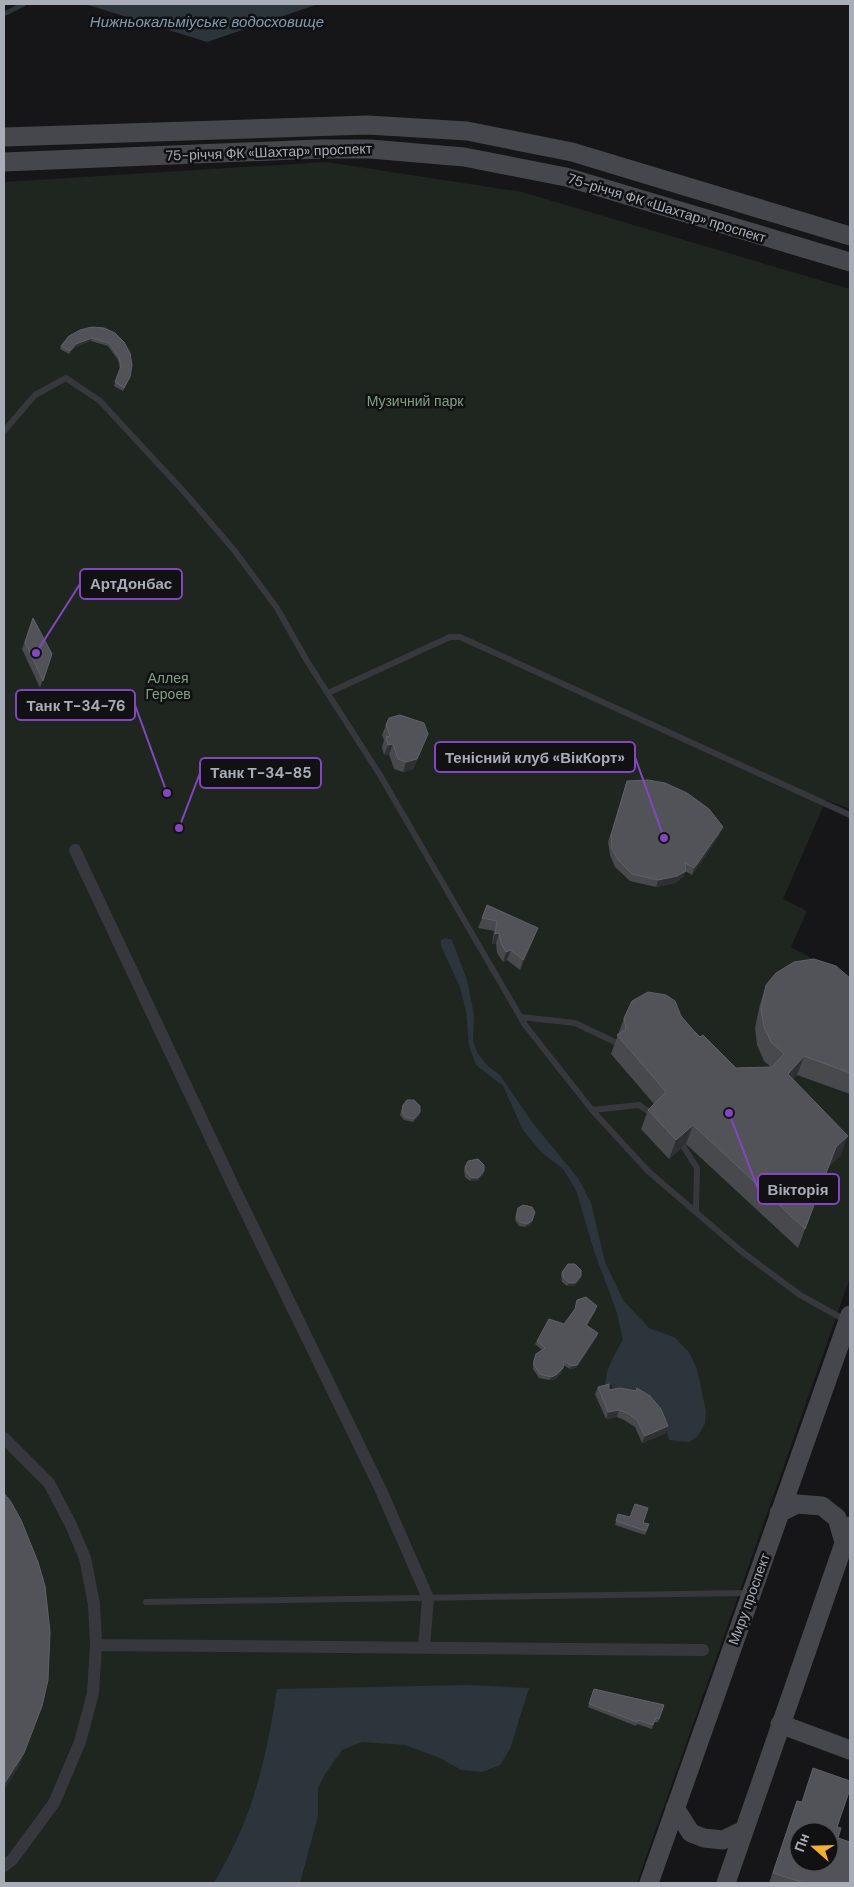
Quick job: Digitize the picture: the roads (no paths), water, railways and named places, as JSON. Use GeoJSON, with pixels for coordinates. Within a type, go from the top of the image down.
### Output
{"type":"FeatureCollection","features":[{"type":"Feature","properties":{"kind":"main road","name":"75-річчя ФК «Шахтар» проспект"},"geometry":{"type":"LineString","coordinates":[[4,137],[368,125],[467,131],[572,152],[850,236]]}},
{"type":"Feature","properties":{"kind":"main road","name":"75-річчя ФК «Шахтар» проспект"},"geometry":{"type":"LineString","coordinates":[[4,162],[319,148],[370,149],[464,157],[566,177],[850,262]]}},
{"type":"Feature","properties":{"kind":"main road","name":"Миру проспект"},"geometry":{"type":"LineString","coordinates":[[649,1883],[849,1318]]}},
{"type":"Feature","properties":{"kind":"main road"},"geometry":{"type":"LineString","coordinates":[[726,1883],[847,1534],[837,1518],[822,1506],[797,1504],[779,1513]]}},
{"type":"Feature","properties":{"kind":"main road"},"geometry":{"type":"LineString","coordinates":[[780,1724],[850,1750]]}},
{"type":"Feature","properties":{"kind":"main road"},"geometry":{"type":"LineString","coordinates":[[675,1808],[691,1833],[704,1838],[723,1840],[744,1830]]}},
{"type":"Feature","properties":{"kind":"street"},"geometry":{"type":"LineString","coordinates":[[75,850],[237,1194],[380,1488],[428,1598],[424,1647]]}},
{"type":"Feature","properties":{"kind":"street"},"geometry":{"type":"LineString","coordinates":[[4,1438],[49,1484],[85,1558],[94,1604],[96,1644],[93,1693],[80,1742],[54,1802],[12,1860],[4,1866]]}},
{"type":"Feature","properties":{"kind":"street"},"geometry":{"type":"LineString","coordinates":[[96,1644],[703,1650]]}},
{"type":"Feature","properties":{"kind":"lane"},"geometry":{"type":"LineString","coordinates":[[4,431],[35,395],[66,378],[100,401],[186,494],[234,550],[277,608],[380,775],[521,1017],[592,1110],[648,1171],[696,1210],[741,1251],[800,1295],[849,1318]]}},
{"type":"Feature","properties":{"kind":"lane"},"geometry":{"type":"LineString","coordinates":[[328,693],[450,637],[460,637],[850,815]]}},
{"type":"Feature","properties":{"kind":"lane"},"geometry":{"type":"LineString","coordinates":[[521,1017],[575,1023],[615,1042]]}},
{"type":"Feature","properties":{"kind":"lane"},"geometry":{"type":"LineString","coordinates":[[592,1110],[639,1105],[655,1116]]}},
{"type":"Feature","properties":{"kind":"lane"},"geometry":{"type":"LineString","coordinates":[[683,1146],[697,1168],[696,1210]]}},
{"type":"Feature","properties":{"kind":"lane"},"geometry":{"type":"LineString","coordinates":[[146,1602],[751,1593]]}},
{"type":"Feature","properties":{"kind":"water","name":"Нижньокальміуське водосховище"},"geometry":{"type":"Polygon","coordinates":[[[85,4],[318,4],[207,42],[85,4]]]}},
{"type":"Feature","properties":{"kind":"water"},"geometry":{"type":"Polygon","coordinates":[[[446,938],[452,940],[467,980],[474,1015],[473,1041],[478,1054],[488,1066],[500,1075],[532,1122],[578,1178],[591,1203],[605,1262],[623,1300],[649,1328],[674,1337],[689,1352],[697,1369],[706,1411],[705,1424],[697,1437],[689,1442],[669,1440],[666,1429],[612,1390],[612,1385],[605,1386],[609,1367],[623,1340],[617,1313],[594,1251],[576,1190],[563,1169],[541,1152],[523,1130],[503,1086],[476,1065],[469,1046],[466,1011],[460,987],[441,946],[441,940],[446,938]]]}},
{"type":"Feature","properties":{"kind":"water"},"geometry":{"type":"Polygon","coordinates":[[[468,1685],[529,1688],[510,1749],[500,1765],[482,1772],[461,1770],[440,1758],[405,1745],[362,1742],[342,1750],[325,1774],[318,1788],[318,1816],[300,1883],[214,1883],[239,1836],[256,1790],[268,1742],[277,1689],[468,1685]]]}},
{"type":"Feature","properties":{"kind":"waterway"},"geometry":{"type":"LineString","coordinates":[[4,14],[24,4]]}},
{"type":"Feature","properties":{"kind":"place","name":"АртДонбас"},"geometry":{"type":"Point","coordinates":[36,653]}},
{"type":"Feature","properties":{"kind":"place","name":"Танк Т-34-76"},"geometry":{"type":"Point","coordinates":[167,793]}},
{"type":"Feature","properties":{"kind":"place","name":"Танк Т-34-85"},"geometry":{"type":"Point","coordinates":[179,828]}},
{"type":"Feature","properties":{"kind":"place","name":"Тенісний клуб «ВікКорт»"},"geometry":{"type":"Point","coordinates":[664,838]}},
{"type":"Feature","properties":{"kind":"place","name":"Вікторія"},"geometry":{"type":"Point","coordinates":[729,1113]}},
{"type":"Feature","properties":{"kind":"park label","name":"Музичний парк"},"geometry":{"type":"Point","coordinates":[415,401]}},
{"type":"Feature","properties":{"kind":"park label","name":"Аллея Героев"},"geometry":{"type":"Point","coordinates":[168,686]}}]}
